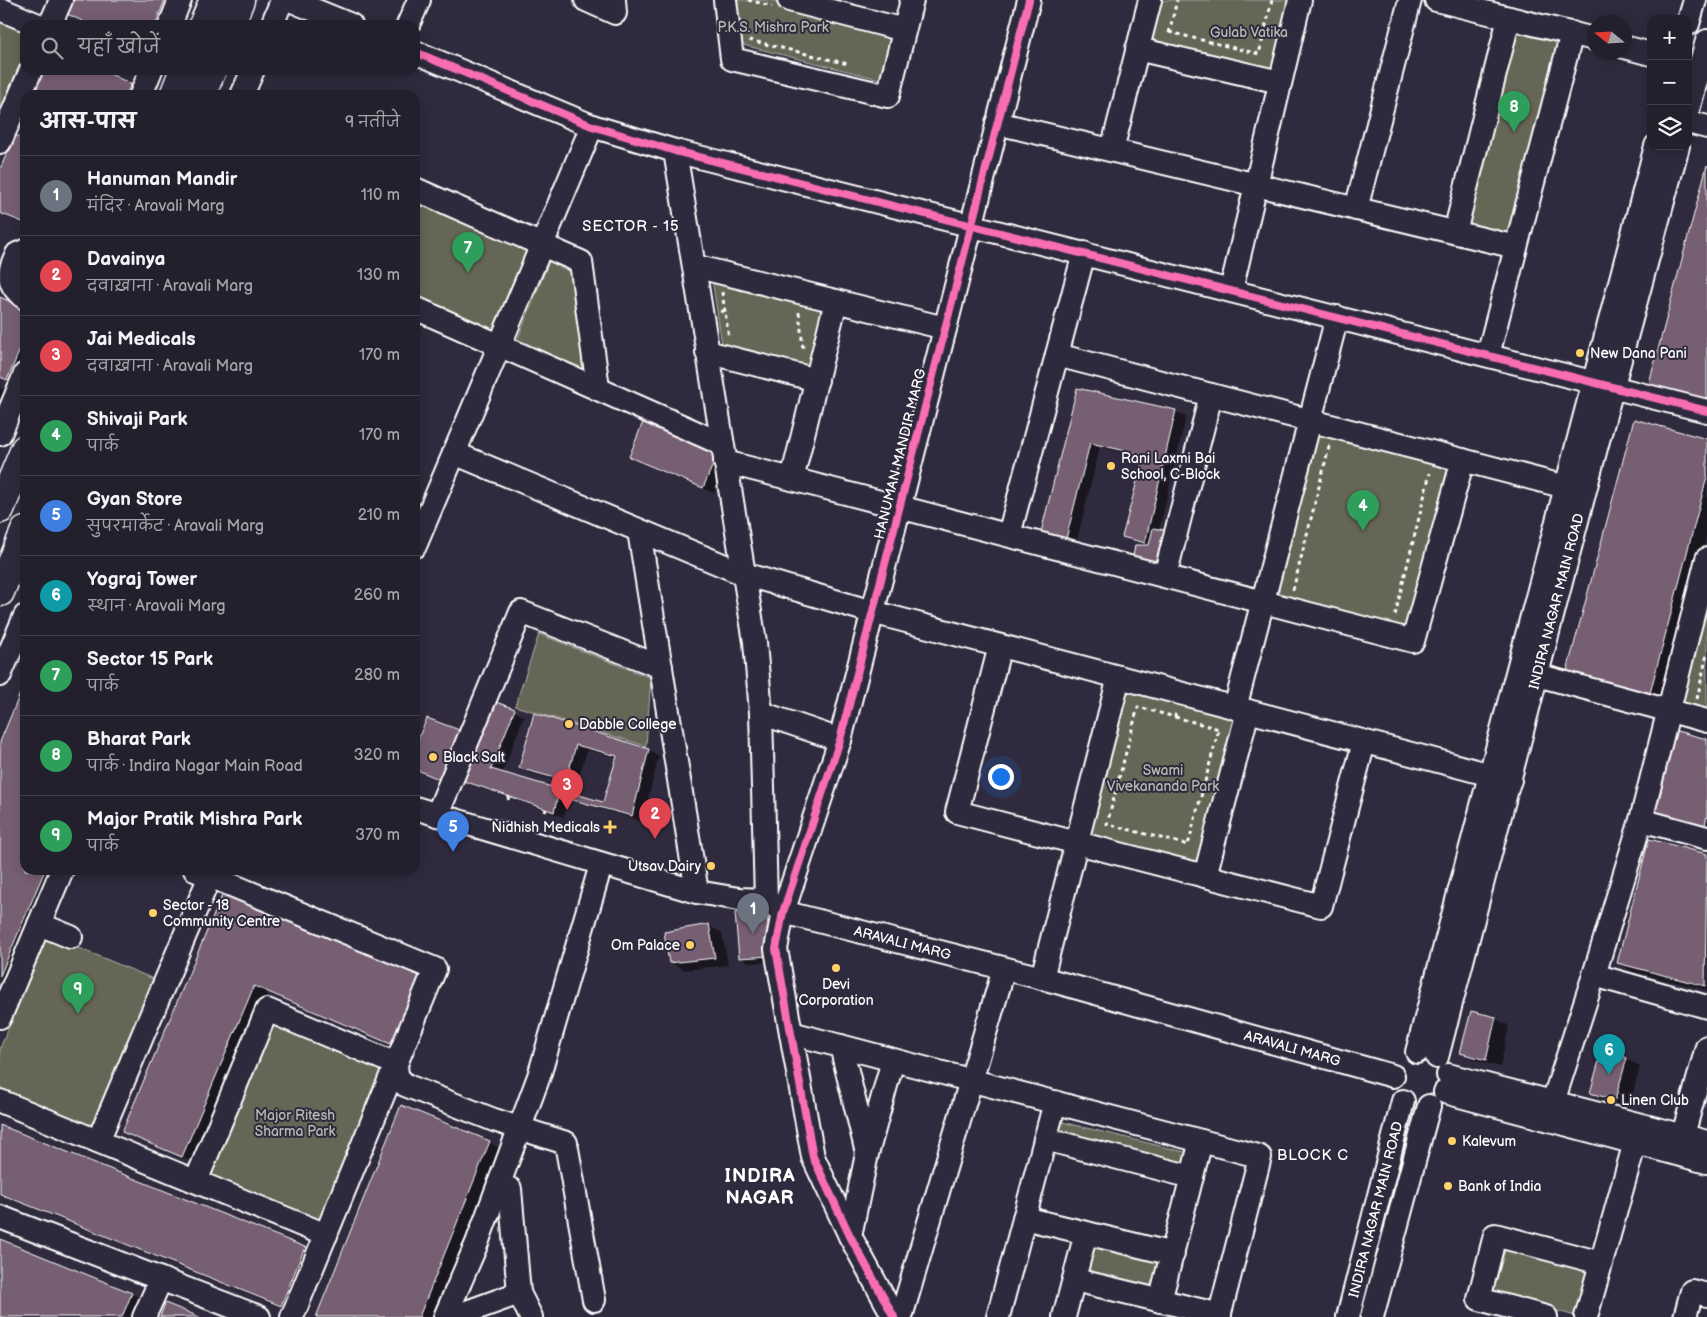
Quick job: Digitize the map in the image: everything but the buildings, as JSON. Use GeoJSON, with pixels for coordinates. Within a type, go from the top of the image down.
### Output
{"type":"FeatureCollection","features":[{"type":"Feature","properties":{"kind":"highway"},"geometry":{"type":"LineString","coordinates":[[205,20],[214,0]]}},
{"type":"Feature","properties":{"kind":"highway"},"geometry":{"type":"LineString","coordinates":[[232,20],[240,0]]}},
{"type":"Feature","properties":{"kind":"highway"},"geometry":{"type":"LineString","coordinates":[[176,90],[182,75]]}},
{"type":"Feature","properties":{"kind":"highway"},"geometry":{"type":"LineString","coordinates":[[204,90],[210,75]]}},
{"type":"Feature","properties":{"kind":"highway"},"geometry":{"type":"LineString","coordinates":[[0,509],[20,461]]}},
{"type":"Feature","properties":{"kind":"highway"},"geometry":{"type":"LineString","coordinates":[[0,592],[20,543]]}},
{"type":"Feature","properties":{"kind":"street"},"geometry":{"type":"LineString","coordinates":[[52,20],[61,0]]}},
{"type":"Feature","properties":{"kind":"street"},"geometry":{"type":"LineString","coordinates":[[172,20],[180,0]]}},
{"type":"Feature","properties":{"kind":"street"},"geometry":{"type":"LineString","coordinates":[[274,20],[282,0]]}},
{"type":"Feature","properties":{"kind":"street"},"geometry":{"type":"LineString","coordinates":[[290,0],[339,20]]}},
{"type":"Feature","properties":{"kind":"street"},"geometry":{"type":"LineString","coordinates":[[410,20],[419,0]]}},
{"type":"Feature","properties":{"kind":"street"},"geometry":{"type":"LineString","coordinates":[[586,0],[616,13],[614,0]]}},
{"type":"Feature","properties":{"kind":"street"},"geometry":{"type":"LineString","coordinates":[[725,0],[732,59],[888,96],[912,0]]}},
{"type":"Feature","properties":{"kind":"street","name":"HANUMAN MANDIR MARG"},"geometry":{"type":"LineString","coordinates":[[774,906],[840,740],[1029,0]]}},
{"type":"Feature","properties":{"kind":"street"},"geometry":{"type":"LineString","coordinates":[[1112,150],[1150,0]]}},
{"type":"Feature","properties":{"kind":"street"},"geometry":{"type":"LineString","coordinates":[[1231,290],[1300,0]]}},
{"type":"Feature","properties":{"kind":"street"},"geometry":{"type":"LineString","coordinates":[[1356,209],[1410,0]]}},
{"type":"Feature","properties":{"kind":"street"},"geometry":{"type":"LineString","coordinates":[[1436,0],[1587,37]]}},
{"type":"Feature","properties":{"kind":"street"},"geometry":{"type":"LineString","coordinates":[[1690,15],[1694,0]]}},
{"type":"Feature","properties":{"kind":"street"},"geometry":{"type":"LineString","coordinates":[[782,4],[904,30]]}},
{"type":"Feature","properties":{"kind":"street"},"geometry":{"type":"LineString","coordinates":[[0,9],[26,20]]}},
{"type":"Feature","properties":{"kind":"street"},"geometry":{"type":"LineString","coordinates":[[1455,232],[1509,18]]}},
{"type":"Feature","properties":{"kind":"street"},"geometry":{"type":"LineString","coordinates":[[1488,355],[1572,34]]}},
{"type":"Feature","properties":{"kind":"street"},"geometry":{"type":"LineString","coordinates":[[1689,105],[1707,41]]}},
{"type":"Feature","properties":{"kind":"street"},"geometry":{"type":"LineString","coordinates":[[1137,49],[1280,82]]}},
{"type":"Feature","properties":{"kind":"street"},"geometry":{"type":"LineString","coordinates":[[1632,49],[1647,53]]}},
{"type":"Feature","properties":{"kind":"street"},"geometry":{"type":"LineString","coordinates":[[420,54],[592,126],[675,151],[1707,411]]}},
{"type":"Feature","properties":{"kind":"street"},"geometry":{"type":"LineString","coordinates":[[0,142],[5,117],[28,75]]}},
{"type":"Feature","properties":{"kind":"street"},"geometry":{"type":"LineString","coordinates":[[142,90],[147,75]]}},
{"type":"Feature","properties":{"kind":"street"},"geometry":{"type":"LineString","coordinates":[[244,90],[251,75]]}},
{"type":"Feature","properties":{"kind":"street"},"geometry":{"type":"LineString","coordinates":[[997,123],[1516,247]]}},
{"type":"Feature","properties":{"kind":"street"},"geometry":{"type":"LineString","coordinates":[[1692,123],[1707,127]]}},
{"type":"Feature","properties":{"kind":"street"},"geometry":{"type":"LineString","coordinates":[[420,534],[592,126]]}},
{"type":"Feature","properties":{"kind":"street","name":"INDIRA NAGAR MAIN ROAD"},"geometry":{"type":"LineString","coordinates":[[1500,777],[1537,676],[1655,150]]}},
{"type":"Feature","properties":{"kind":"street","name":"INDIRA NAGAR MAIN ROAD"},"geometry":{"type":"LineString","coordinates":[[1372,1317],[1435,1076],[1566,487],[1603,384],[1677,150]]}},
{"type":"Feature","properties":{"kind":"street"},"geometry":{"type":"LineString","coordinates":[[675,151],[755,642],[776,949],[814,1157],[850,1236],[894,1317]]}},
{"type":"Feature","properties":{"kind":"street"},"geometry":{"type":"LineString","coordinates":[[420,191],[543,243],[581,262],[598,388]]}},
{"type":"Feature","properties":{"kind":"street"},"geometry":{"type":"LineString","coordinates":[[20,252],[17,254],[9,273],[14,289],[20,294]]}},
{"type":"Feature","properties":{"kind":"street"},"geometry":{"type":"LineString","coordinates":[[1009,535],[1084,253]]}},
{"type":"Feature","properties":{"kind":"street"},"geometry":{"type":"LineString","coordinates":[[694,266],[945,328]]}},
{"type":"Feature","properties":{"kind":"street"},"geometry":{"type":"LineString","coordinates":[[792,479],[836,302]]}},
{"type":"Feature","properties":{"kind":"street"},"geometry":{"type":"LineString","coordinates":[[420,310],[598,388],[724,453],[792,479],[1165,576],[1266,592],[1413,641],[1463,460]]}},
{"type":"Feature","properties":{"kind":"street"},"geometry":{"type":"LineString","coordinates":[[1205,876],[1266,592],[1338,317]]}},
{"type":"Feature","properties":{"kind":"street"},"geometry":{"type":"LineString","coordinates":[[708,352],[817,380]]}},
{"type":"Feature","properties":{"kind":"street"},"geometry":{"type":"LineString","coordinates":[[1057,354],[1566,487]]}},
{"type":"Feature","properties":{"kind":"street"},"geometry":{"type":"LineString","coordinates":[[0,434],[20,386]]}},
{"type":"Feature","properties":{"kind":"street"},"geometry":{"type":"LineString","coordinates":[[1165,576],[1212,395]]}},
{"type":"Feature","properties":{"kind":"street"},"geometry":{"type":"LineString","coordinates":[[454,453],[744,574],[872,612],[1500,777]]}},
{"type":"Feature","properties":{"kind":"street"},"geometry":{"type":"LineString","coordinates":[[639,531],[697,892]]}},
{"type":"Feature","properties":{"kind":"street"},"geometry":{"type":"LineString","coordinates":[[1553,1102],[1594,976],[1640,820],[1707,559]]}},
{"type":"Feature","properties":{"kind":"street"},"geometry":{"type":"LineString","coordinates":[[437,814],[521,612],[661,667]]}},
{"type":"Feature","properties":{"kind":"street"},"geometry":{"type":"LineString","coordinates":[[0,675],[20,640]]}},
{"type":"Feature","properties":{"kind":"street"},"geometry":{"type":"LineString","coordinates":[[1000,646],[957,812],[1321,906],[1364,742]]}},
{"type":"Feature","properties":{"kind":"street"},"geometry":{"type":"LineString","coordinates":[[1537,676],[1707,721]]}},
{"type":"Feature","properties":{"kind":"street"},"geometry":{"type":"LineString","coordinates":[[1042,978],[1119,677]]}},
{"type":"Feature","properties":{"kind":"street"},"geometry":{"type":"LineString","coordinates":[[761,714],[840,740]]}},
{"type":"Feature","properties":{"kind":"street","name":"ARAVALI MARG"},"geometry":{"type":"LineString","coordinates":[[420,809],[697,892],[774,906],[1042,978],[1393,1076]]}},
{"type":"Feature","properties":{"kind":"street"},"geometry":{"type":"LineString","coordinates":[[1640,820],[1707,838]]}},
{"type":"Feature","properties":{"kind":"street"},"geometry":{"type":"LineString","coordinates":[[444,1317],[477,1243],[539,1076],[602,865]]}},
{"type":"Feature","properties":{"kind":"street"},"geometry":{"type":"LineString","coordinates":[[0,1017],[60,875]]}},
{"type":"Feature","properties":{"kind":"street"},"geometry":{"type":"LineString","coordinates":[[98,1141],[202,875]]}},
{"type":"Feature","properties":{"kind":"street"},"geometry":{"type":"LineString","coordinates":[[208,875],[435,969],[292,1317]]}},
{"type":"Feature","properties":{"kind":"street"},"geometry":{"type":"LineString","coordinates":[[39,924],[71,937]]}},
{"type":"Feature","properties":{"kind":"street"},"geometry":{"type":"LineString","coordinates":[[901,1317],[1004,969]]}},
{"type":"Feature","properties":{"kind":"street"},"geometry":{"type":"LineString","coordinates":[[1594,976],[1707,1007]]}},
{"type":"Feature","properties":{"kind":"street"},"geometry":{"type":"LineString","coordinates":[[196,1181],[267,1010],[396,1064]]}},
{"type":"Feature","properties":{"kind":"street"},"geometry":{"type":"LineString","coordinates":[[791,1033],[1260,1157],[1219,1316],[1074,1280]]}},
{"type":"Feature","properties":{"kind":"street"},"geometry":{"type":"LineString","coordinates":[[841,1046],[867,1154]]}},
{"type":"Feature","properties":{"kind":"street"},"geometry":{"type":"LineString","coordinates":[[1681,1145],[1707,1047]]}},
{"type":"Feature","properties":{"kind":"street"},"geometry":{"type":"LineString","coordinates":[[1435,1076],[1418,1107],[1403,1101],[1394,1087],[1393,1076],[1396,1066],[1403,1058],[1435,1076],[1681,1145],[1707,1162]]}},
{"type":"Feature","properties":{"kind":"street"},"geometry":{"type":"LineString","coordinates":[[850,1236],[867,1154],[893,1060]]}},
{"type":"Feature","properties":{"kind":"street"},"geometry":{"type":"LineString","coordinates":[[396,1064],[398,1076],[405,1085],[494,1120],[566,1144],[594,1300]]}},
{"type":"Feature","properties":{"kind":"street"},"geometry":{"type":"LineString","coordinates":[[1435,1076],[1553,1102],[1638,1134]]}},
{"type":"Feature","properties":{"kind":"street"},"geometry":{"type":"LineString","coordinates":[[0,1101],[326,1235]]}},
{"type":"Feature","properties":{"kind":"street","name":"INDIRA NAGAR MAIN ROAD"},"geometry":{"type":"LineString","coordinates":[[1348,1317],[1403,1101]]}},
{"type":"Feature","properties":{"kind":"street"},"geometry":{"type":"LineString","coordinates":[[998,1317],[1055,1102]]}},
{"type":"Feature","properties":{"kind":"street"},"geometry":{"type":"LineString","coordinates":[[1586,1317],[1638,1134]]}},
{"type":"Feature","properties":{"kind":"street"},"geometry":{"type":"LineString","coordinates":[[1045,1139],[1192,1177]]}},
{"type":"Feature","properties":{"kind":"street"},"geometry":{"type":"LineString","coordinates":[[1160,1301],[1201,1141]]}},
{"type":"Feature","properties":{"kind":"street"},"geometry":{"type":"LineString","coordinates":[[1681,1145],[1707,1142]]}},
{"type":"Feature","properties":{"kind":"street"},"geometry":{"type":"LineString","coordinates":[[499,1184],[510,1189],[519,1293],[531,1317]]}},
{"type":"Feature","properties":{"kind":"street"},"geometry":{"type":"LineString","coordinates":[[0,1217],[259,1317]]}},
{"type":"Feature","properties":{"kind":"street"},"geometry":{"type":"LineString","coordinates":[[1024,1218],[1173,1254]]}},
{"type":"Feature","properties":{"kind":"street"},"geometry":{"type":"LineString","coordinates":[[1064,1317],[1086,1233]]}},
{"type":"Feature","properties":{"kind":"street"},"geometry":{"type":"LineString","coordinates":[[1546,1317],[1479,1299],[1495,1235],[1602,1263]]}},
{"type":"Feature","properties":{"kind":"street"},"geometry":{"type":"LineString","coordinates":[[144,1317],[161,1278]]}},
{"type":"Feature","properties":{"kind":"street"},"geometry":{"type":"LineString","coordinates":[[1685,1317],[1692,1291],[1707,1295]]}},
{"type":"Feature","properties":{"kind":"street"},"geometry":{"type":"LineString","coordinates":[[453,1317],[519,1293]]}},
{"type":"Feature","properties":{"kind":"path"},"geometry":{"type":"LineString","coordinates":[[748,0],[782,4]]}},
{"type":"Feature","properties":{"kind":"path"},"geometry":{"type":"LineString","coordinates":[[1177,0],[1169,32],[1259,54],[1272,0]]}},
{"type":"Feature","properties":{"kind":"path"},"geometry":{"type":"LineString","coordinates":[[746,39],[849,65]]}},
{"type":"Feature","properties":{"kind":"path"},"geometry":{"type":"LineString","coordinates":[[721,282],[730,340]]}},
{"type":"Feature","properties":{"kind":"path"},"geometry":{"type":"LineString","coordinates":[[798,305],[804,352]]}},
{"type":"Feature","properties":{"kind":"path"},"geometry":{"type":"LineString","coordinates":[[700,307],[725,312]]}},
{"type":"Feature","properties":{"kind":"path"},"geometry":{"type":"LineString","coordinates":[[1293,590],[1329,448],[1338,450]]}},
{"type":"Feature","properties":{"kind":"path"},"geometry":{"type":"LineString","coordinates":[[1386,613],[1395,616],[1432,474],[1422,471]]}},
{"type":"Feature","properties":{"kind":"path"},"geometry":{"type":"LineString","coordinates":[[1266,592],[1293,590],[1302,592]]}},
{"type":"Feature","properties":{"kind":"path"},"geometry":{"type":"LineString","coordinates":[[1696,698],[1707,654]]}},
{"type":"Feature","properties":{"kind":"path"},"geometry":{"type":"LineString","coordinates":[[1175,717],[1180,693]]}},
{"type":"Feature","properties":{"kind":"path"},"geometry":{"type":"LineString","coordinates":[[1138,707],[1175,717],[1219,729],[1188,845],[1107,824],[1138,707]]}},
{"type":"Feature","properties":{"kind":"green space","name":"P.K.S. Mishra Park"},"geometry":{"type":"Polygon","coordinates":[[[734,0],[770,0],[894,32],[883,80],[739,44],[734,0]]]}},
{"type":"Feature","properties":{"kind":"green space","name":"Gulab Vatika"},"geometry":{"type":"Polygon","coordinates":[[[1159,0],[1290,0],[1272,70],[1149,40],[1159,0]]]}},
{"type":"Feature","properties":{"kind":"green space"},"geometry":{"type":"Polygon","coordinates":[[[0,18],[20,26],[20,67],[2,111],[0,110],[0,18]]]}},
{"type":"Feature","properties":{"kind":"green space"},"geometry":{"type":"Polygon","coordinates":[[[1516,31],[1559,41],[1511,234],[1468,223],[1516,31]]]}},
{"type":"Feature","properties":{"kind":"green space"},"geometry":{"type":"Polygon","coordinates":[[[420,197],[533,246],[496,335],[420,303],[420,197]]]}},
{"type":"Feature","properties":{"kind":"green space"},"geometry":{"type":"Polygon","coordinates":[[[550,259],[571,268],[586,371],[517,341],[550,259]]]}},
{"type":"Feature","properties":{"kind":"green space"},"geometry":{"type":"Polygon","coordinates":[[[711,273],[826,305],[809,368],[722,344],[711,273]]]}},
{"type":"Feature","properties":{"kind":"green space"},"geometry":{"type":"Polygon","coordinates":[[[1319,433],[1448,466],[1406,629],[1277,596],[1319,433]]]}},
{"type":"Feature","properties":{"kind":"green space"},"geometry":{"type":"Polygon","coordinates":[[[1702,615],[1707,616],[1707,712],[1678,705],[1702,615]]]}},
{"type":"Feature","properties":{"kind":"green space"},"geometry":{"type":"Polygon","coordinates":[[[539,634],[651,678],[646,746],[515,706],[539,634]]]}},
{"type":"Feature","properties":{"kind":"green space","name":"Swami Vivekananda Park"},"geometry":{"type":"Polygon","coordinates":[[[1126,691],[1237,719],[1200,865],[1089,837],[1126,691]]]}},
{"type":"Feature","properties":{"kind":"green space"},"geometry":{"type":"Polygon","coordinates":[[[48,935],[156,980],[93,1129],[0,1089],[0,1048],[48,935]]]}},
{"type":"Feature","properties":{"kind":"green space","name":"Major Ritesh Sharma Park"},"geometry":{"type":"Polygon","coordinates":[[[271,1024],[382,1070],[318,1223],[207,1177],[271,1024]]]}},
{"type":"Feature","properties":{"kind":"green space"},"geometry":{"type":"Polygon","coordinates":[[[1058,1121],[1197,1155],[1189,1185],[1051,1151],[1058,1121]]]}},
{"type":"Feature","properties":{"kind":"green space"},"geometry":{"type":"Polygon","coordinates":[[[1093,1239],[1169,1258],[1159,1301],[1082,1282],[1093,1239]]]}},
{"type":"Feature","properties":{"kind":"green space"},"geometry":{"type":"Polygon","coordinates":[[[1506,1247],[1588,1270],[1575,1316],[1493,1293],[1506,1247]]]}},
{"type":"Feature","properties":{"kind":"cycle path"},"geometry":{"type":"LineString","coordinates":[[894,1317],[850,1236],[813,1157],[776,949],[783,912],[840,740],[1029,0]]}},
{"type":"Feature","properties":{"kind":"cycle path"},"geometry":{"type":"LineString","coordinates":[[420,54],[592,126],[675,151],[1707,411]]}},
{"type":"Feature","properties":{"kind":"place","name":"Bharat Park"},"geometry":{"type":"Point","coordinates":[1514,132]}},
{"type":"Feature","properties":{"kind":"place","name":"Sector 15 Park"},"geometry":{"type":"Point","coordinates":[468,273]}},
{"type":"Feature","properties":{"kind":"place","name":"New Dana Pani"},"geometry":{"type":"Point","coordinates":[1580,353]}},
{"type":"Feature","properties":{"kind":"place","name":"Rani Laxmi Bai School, C-Block"},"geometry":{"type":"Point","coordinates":[1111,466]}},
{"type":"Feature","properties":{"kind":"place","name":"Shivaji Park"},"geometry":{"type":"Point","coordinates":[1363,531]}},
{"type":"Feature","properties":{"kind":"place","name":"Dabble College"},"geometry":{"type":"Point","coordinates":[569,724]}},
{"type":"Feature","properties":{"kind":"place","name":"Black Salt"},"geometry":{"type":"Point","coordinates":[433,757]}},
{"type":"Feature","properties":{"kind":"place","name":"Jai Medicals"},"geometry":{"type":"Point","coordinates":[567,810]}},
{"type":"Feature","properties":{"kind":"place","name":"Nidhish Medicals"},"geometry":{"type":"Point","coordinates":[610,827]}},
{"type":"Feature","properties":{"kind":"place","name":"Davainya"},"geometry":{"type":"Point","coordinates":[655,839]}},
{"type":"Feature","properties":{"kind":"place","name":"Gyan Store"},"geometry":{"type":"Point","coordinates":[453,852]}},
{"type":"Feature","properties":{"kind":"place","name":"Utsav Dairy"},"geometry":{"type":"Point","coordinates":[711,866]}},
{"type":"Feature","properties":{"kind":"place","name":"Sector - 18 Community Centre"},"geometry":{"type":"Point","coordinates":[153,913]}},
{"type":"Feature","properties":{"kind":"place","name":"Hanuman Mandir"},"geometry":{"type":"Point","coordinates":[753,934]}},
{"type":"Feature","properties":{"kind":"place","name":"Om Palace"},"geometry":{"type":"Point","coordinates":[690,945]}},
{"type":"Feature","properties":{"kind":"place","name":"Devi Corporation"},"geometry":{"type":"Point","coordinates":[836,968]}},
{"type":"Feature","properties":{"kind":"place","name":"Major Pratik Mishra Park"},"geometry":{"type":"Point","coordinates":[78,1014]}},
{"type":"Feature","properties":{"kind":"place","name":"Yograj Tower"},"geometry":{"type":"Point","coordinates":[1609,1075]}},
{"type":"Feature","properties":{"kind":"place","name":"Linen Club"},"geometry":{"type":"Point","coordinates":[1611,1100]}},
{"type":"Feature","properties":{"kind":"place","name":"Kalevum"},"geometry":{"type":"Point","coordinates":[1452,1141]}},
{"type":"Feature","properties":{"kind":"place","name":"Bank of India"},"geometry":{"type":"Point","coordinates":[1448,1186]}},
{"type":"Feature","properties":{"kind":"district","name":"SECTOR - 15"},"geometry":{"type":"Point","coordinates":[631,226]}},
{"type":"Feature","properties":{"kind":"district","name":"BLOCK C"},"geometry":{"type":"Point","coordinates":[1313,1155]}},
{"type":"Feature","properties":{"kind":"district","name":"INDIRA NAGAR"},"geometry":{"type":"Point","coordinates":[760,1187]}}]}
